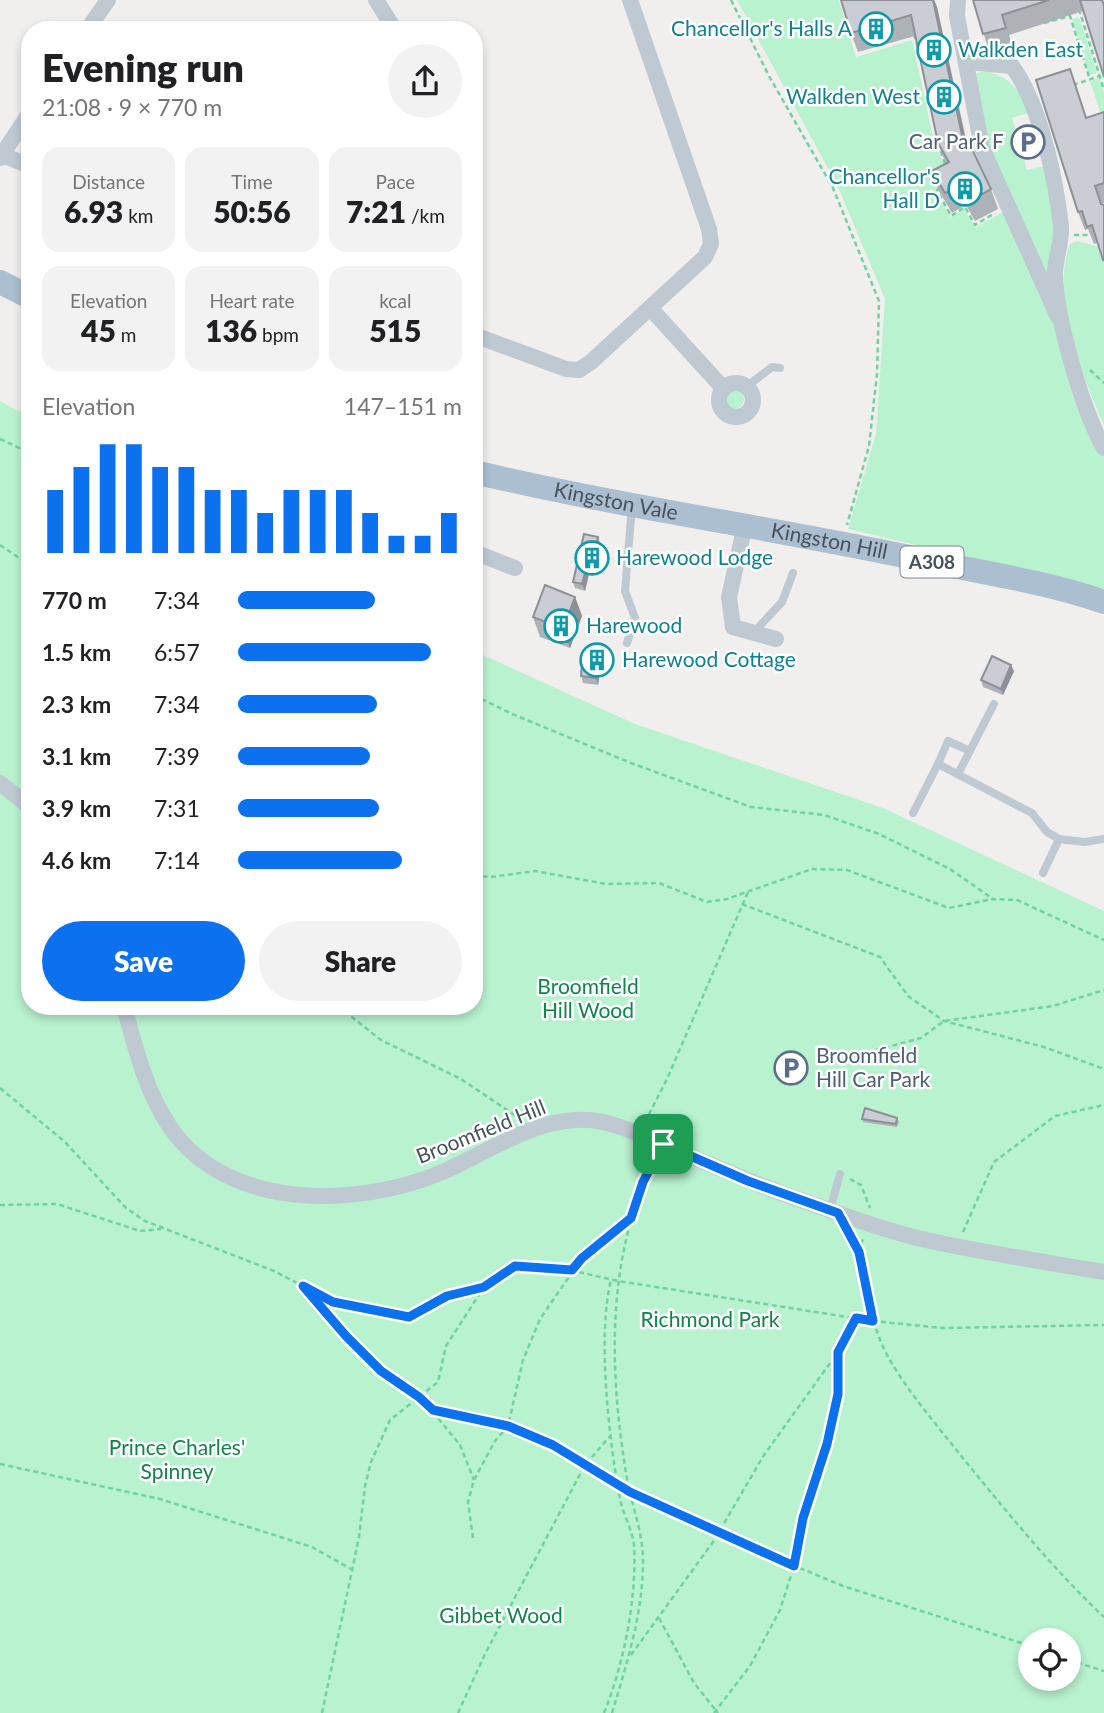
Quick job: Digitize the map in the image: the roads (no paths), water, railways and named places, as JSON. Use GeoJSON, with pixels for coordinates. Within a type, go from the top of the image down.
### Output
{"type":"FeatureCollection","features":[{"type":"Feature","properties":{"kind":"main road"},"geometry":{"type":"LineString","coordinates":[[0,282],[21,292]]}},
{"type":"Feature","properties":{"kind":"main road","name":"Kingston Vale"},"geometry":{"type":"LineString","coordinates":[[483,474],[752,526]]}},
{"type":"Feature","properties":{"kind":"main road","name":"Kingston Hill"},"geometry":{"type":"LineString","coordinates":[[752,526],[1013,579],[1104,602]]}},
{"type":"Feature","properties":{"kind":"street"},"geometry":{"type":"LineString","coordinates":[[93,21],[108,0]]}},
{"type":"Feature","properties":{"kind":"street"},"geometry":{"type":"LineString","coordinates":[[376,0],[389,21]]}},
{"type":"Feature","properties":{"kind":"street"},"geometry":{"type":"LineString","coordinates":[[483,338],[566,369],[579,370],[705,257],[711,244],[709,229],[630,0]]}},
{"type":"Feature","properties":{"kind":"street"},"geometry":{"type":"LineString","coordinates":[[958,0],[957,16],[984,153],[1028,246],[1049,302],[1063,325]]}},
{"type":"Feature","properties":{"kind":"street"},"geometry":{"type":"LineString","coordinates":[[967,62],[1012,66],[1027,88],[1050,167],[1062,230],[1055,274],[1063,325],[1081,389],[1104,448]]}},
{"type":"Feature","properties":{"kind":"street"},"geometry":{"type":"LineString","coordinates":[[21,126],[1,156],[21,163]]}},
{"type":"Feature","properties":{"kind":"street"},"geometry":{"type":"LineString","coordinates":[[650,308],[723,388]]}},
{"type":"Feature","properties":{"kind":"street"},"geometry":{"type":"LineString","coordinates":[[734,383],[747,387],[752,397],[751,408],[742,416],[734,417],[723,412],[719,403],[723,388],[734,383]]}},
{"type":"Feature","properties":{"kind":"street"},"geometry":{"type":"LineString","coordinates":[[752,526],[729,597],[733,627],[776,639]]}},
{"type":"Feature","properties":{"kind":"street"},"geometry":{"type":"LineString","coordinates":[[483,556],[515,568]]}},
{"type":"Feature","properties":{"kind":"street"},"geometry":{"type":"LineString","coordinates":[[0,783],[21,800]]}},
{"type":"Feature","properties":{"kind":"street","name":"Broomfield Hill"},"geometry":{"type":"LineString","coordinates":[[127,1015],[150,1090],[170,1127],[193,1153],[224,1176],[254,1186],[304,1195],[359,1193],[405,1185],[441,1172],[535,1129],[559,1121],[588,1120],[605,1122],[638,1134],[748,1181],[834,1212],[925,1240],[1104,1272]]}},
{"type":"Feature","properties":{"kind":"lane"},"geometry":{"type":"LineString","coordinates":[[747,387],[772,367],[779,368]]}},
{"type":"Feature","properties":{"kind":"lane"},"geometry":{"type":"LineString","coordinates":[[627,643],[635,618],[625,591],[632,504]]}},
{"type":"Feature","properties":{"kind":"lane"},"geometry":{"type":"LineString","coordinates":[[753,633],[782,602],[793,573]]}},
{"type":"Feature","properties":{"kind":"lane"},"geometry":{"type":"LineString","coordinates":[[958,774],[994,704]]}},
{"type":"Feature","properties":{"kind":"lane"},"geometry":{"type":"LineString","coordinates":[[913,813],[948,741],[970,751]]}},
{"type":"Feature","properties":{"kind":"lane"},"geometry":{"type":"LineString","coordinates":[[938,764],[1032,813],[1047,832],[1059,839],[1084,842],[1104,839]]}},
{"type":"Feature","properties":{"kind":"lane"},"geometry":{"type":"LineString","coordinates":[[1043,873],[1059,839]]}},
{"type":"Feature","properties":{"kind":"lane"},"geometry":{"type":"LineString","coordinates":[[834,1212],[840,1174]]}},
{"type":"Feature","properties":{"kind":"place","name":"Chancellor's Halls A"},"geometry":{"type":"Point","coordinates":[876,29]}},
{"type":"Feature","properties":{"kind":"place","name":"Walkden East"},"geometry":{"type":"Point","coordinates":[934,50]}},
{"type":"Feature","properties":{"kind":"place","name":"Walkden West"},"geometry":{"type":"Point","coordinates":[944,97]}},
{"type":"Feature","properties":{"kind":"place","name":"Car Park F"},"geometry":{"type":"Point","coordinates":[1028,142]}},
{"type":"Feature","properties":{"kind":"place","name":"Chancellor's Hall D"},"geometry":{"type":"Point","coordinates":[965,189]}},
{"type":"Feature","properties":{"kind":"place","name":"Harewood Lodge"},"geometry":{"type":"Point","coordinates":[592,558]}},
{"type":"Feature","properties":{"kind":"place","name":"Harewood"},"geometry":{"type":"Point","coordinates":[561,626]}},
{"type":"Feature","properties":{"kind":"place","name":"Harewood Cottage"},"geometry":{"type":"Point","coordinates":[597,660]}},
{"type":"Feature","properties":{"kind":"place","name":"Broomfield Hill Car Park"},"geometry":{"type":"Point","coordinates":[791,1068]}},
{"type":"Feature","properties":{"kind":"park label","name":"Broomfield Hill Wood"},"geometry":{"type":"Point","coordinates":[588,999]}},
{"type":"Feature","properties":{"kind":"park label","name":"Richmond Park"},"geometry":{"type":"Point","coordinates":[710,1320]}},
{"type":"Feature","properties":{"kind":"park label","name":"Prince Charles' Spinney"},"geometry":{"type":"Point","coordinates":[177,1460]}},
{"type":"Feature","properties":{"kind":"park label","name":"Gibbet Wood"},"geometry":{"type":"Point","coordinates":[501,1616]}}]}
